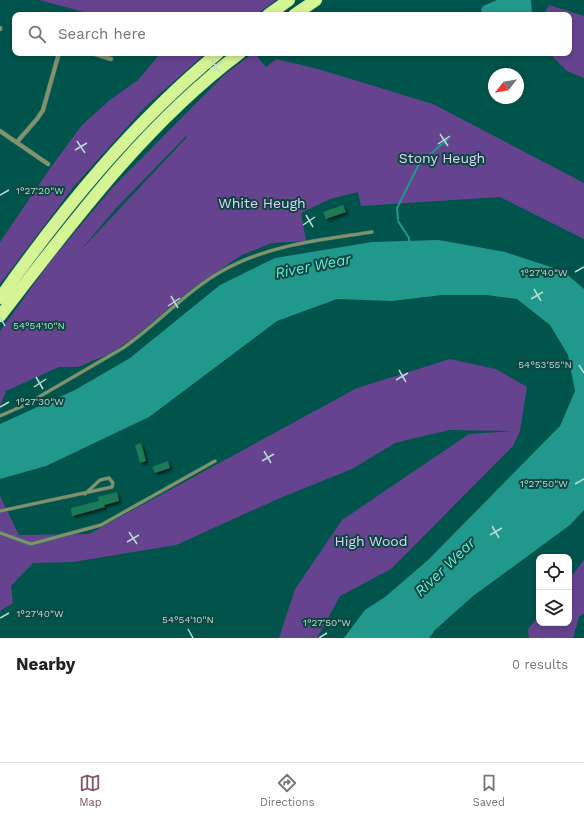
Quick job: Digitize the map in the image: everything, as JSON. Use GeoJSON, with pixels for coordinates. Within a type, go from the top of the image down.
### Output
{"type":"FeatureCollection","features":[{"type":"Feature","properties":{"kind":"highway"},"geometry":{"type":"LineString","coordinates":[[272,12],[289,0]]}},
{"type":"Feature","properties":{"kind":"highway"},"geometry":{"type":"LineString","coordinates":[[298,12],[316,0]]}},
{"type":"Feature","properties":{"kind":"highway"},"geometry":{"type":"LineString","coordinates":[[0,298],[77,196],[138,127],[215,56]]}},
{"type":"Feature","properties":{"kind":"highway"},"geometry":{"type":"LineString","coordinates":[[0,316],[86,207],[122,165],[183,102],[237,56]]}},
{"type":"Feature","properties":{"kind":"street"},"geometry":{"type":"LineString","coordinates":[[16,142],[37,119],[43,110],[58,56]]}},
{"type":"Feature","properties":{"kind":"street"},"geometry":{"type":"LineString","coordinates":[[100,56],[111,60]]}},
{"type":"Feature","properties":{"kind":"street"},"geometry":{"type":"LineString","coordinates":[[0,131],[48,164]]}},
{"type":"Feature","properties":{"kind":"lane"},"geometry":{"type":"LineString","coordinates":[[0,416],[25,405],[123,348],[136,339],[186,296],[234,265],[283,247],[372,232]]}},
{"type":"Feature","properties":{"kind":"lane"},"geometry":{"type":"LineString","coordinates":[[0,533],[31,544],[101,525],[215,461]]}},
{"type":"Feature","properties":{"kind":"lane"},"geometry":{"type":"LineString","coordinates":[[0,511],[85,494],[112,487],[113,483],[109,478],[100,480],[85,494]]}},
{"type":"Feature","properties":{"kind":"green space"},"geometry":{"type":"Polygon","coordinates":[[[39,0],[276,0],[260,12],[84,12],[39,0]]]}},
{"type":"Feature","properties":{"kind":"green space"},"geometry":{"type":"Polygon","coordinates":[[[549,5],[571,12],[546,12],[549,5]]]}},
{"type":"Feature","properties":{"kind":"green space"},"geometry":{"type":"Polygon","coordinates":[[[572,12],[584,16],[584,78],[567,71],[552,56],[572,56],[572,12]]]}},
{"type":"Feature","properties":{"kind":"green space"},"geometry":{"type":"Polygon","coordinates":[[[158,56],[203,56],[146,106],[75,185],[0,284],[0,242],[51,167],[82,125],[111,99],[138,80],[158,56]]]}},
{"type":"Feature","properties":{"kind":"green space"},"geometry":{"type":"Polygon","coordinates":[[[249,56],[257,56],[266,67],[276,59],[318,69],[433,104],[584,183],[584,239],[500,197],[361,206],[358,192],[330,199],[301,213],[306,241],[272,243],[242,255],[194,287],[132,339],[109,354],[78,367],[59,367],[6,391],[0,406],[0,331],[50,262],[112,188],[224,75],[249,56]],[[186,136],[117,207],[79,252],[187,137],[186,136]]]}},
{"type":"Feature","properties":{"kind":"green space","name":"High Wood"},"geometry":{"type":"Polygon","coordinates":[[[450,359],[496,369],[527,387],[520,431],[513,446],[391,569],[340,596],[317,638],[279,638],[295,589],[342,520],[469,434],[513,431],[449,430],[395,443],[352,469],[280,498],[176,545],[73,562],[33,563],[11,586],[13,603],[0,611],[0,496],[19,535],[89,534],[357,388],[450,359]]]}},
{"type":"Feature","properties":{"kind":"green space"},"geometry":{"type":"Polygon","coordinates":[[[584,560],[584,613],[579,617],[573,638],[529,638],[528,629],[536,620],[536,626],[572,626],[572,575],[584,560]]]}},
{"type":"Feature","properties":{"kind":"water"},"geometry":{"type":"Polygon","coordinates":[[[497,0],[531,0],[532,12],[482,12],[483,6],[497,0]]]}},
{"type":"Feature","properties":{"kind":"water","name":"River Wear"},"geometry":{"type":"Polygon","coordinates":[[[439,240],[505,252],[563,271],[584,289],[584,510],[570,525],[473,596],[435,630],[429,638],[344,638],[365,610],[385,597],[428,560],[560,426],[575,391],[568,355],[550,325],[517,299],[486,295],[442,295],[392,301],[337,299],[277,321],[149,417],[46,466],[0,479],[0,424],[75,390],[130,358],[220,285],[275,258],[372,242],[439,240]]]}},
{"type":"Feature","properties":{"kind":"building"},"geometry":{"type":"Polygon","coordinates":[[[343,205],[346,212],[326,219],[323,212],[343,205]]]}},
{"type":"Feature","properties":{"kind":"building"},"geometry":{"type":"Polygon","coordinates":[[[141,443],[146,461],[140,463],[135,445],[141,443]]]}},
{"type":"Feature","properties":{"kind":"building"},"geometry":{"type":"Polygon","coordinates":[[[168,461],[170,468],[155,473],[152,467],[168,461]]]}},
{"type":"Feature","properties":{"kind":"building"},"geometry":{"type":"Polygon","coordinates":[[[117,492],[119,501],[104,505],[105,507],[72,516],[71,508],[99,501],[98,497],[117,492]]]}},
{"type":"Feature","properties":{"kind":"waterway"},"geometry":{"type":"LineString","coordinates":[[398,219],[397,208],[419,164],[448,139]]}},
{"type":"Feature","properties":{"kind":"waterway"},"geometry":{"type":"LineString","coordinates":[[398,221],[409,238],[409,242]]}},
{"type":"Feature","properties":{"kind":"park label","name":"Stony Heugh"},"geometry":{"type":"Point","coordinates":[442,158]}},
{"type":"Feature","properties":{"kind":"park label","name":"White Heugh"},"geometry":{"type":"Point","coordinates":[262,203]}}]}
